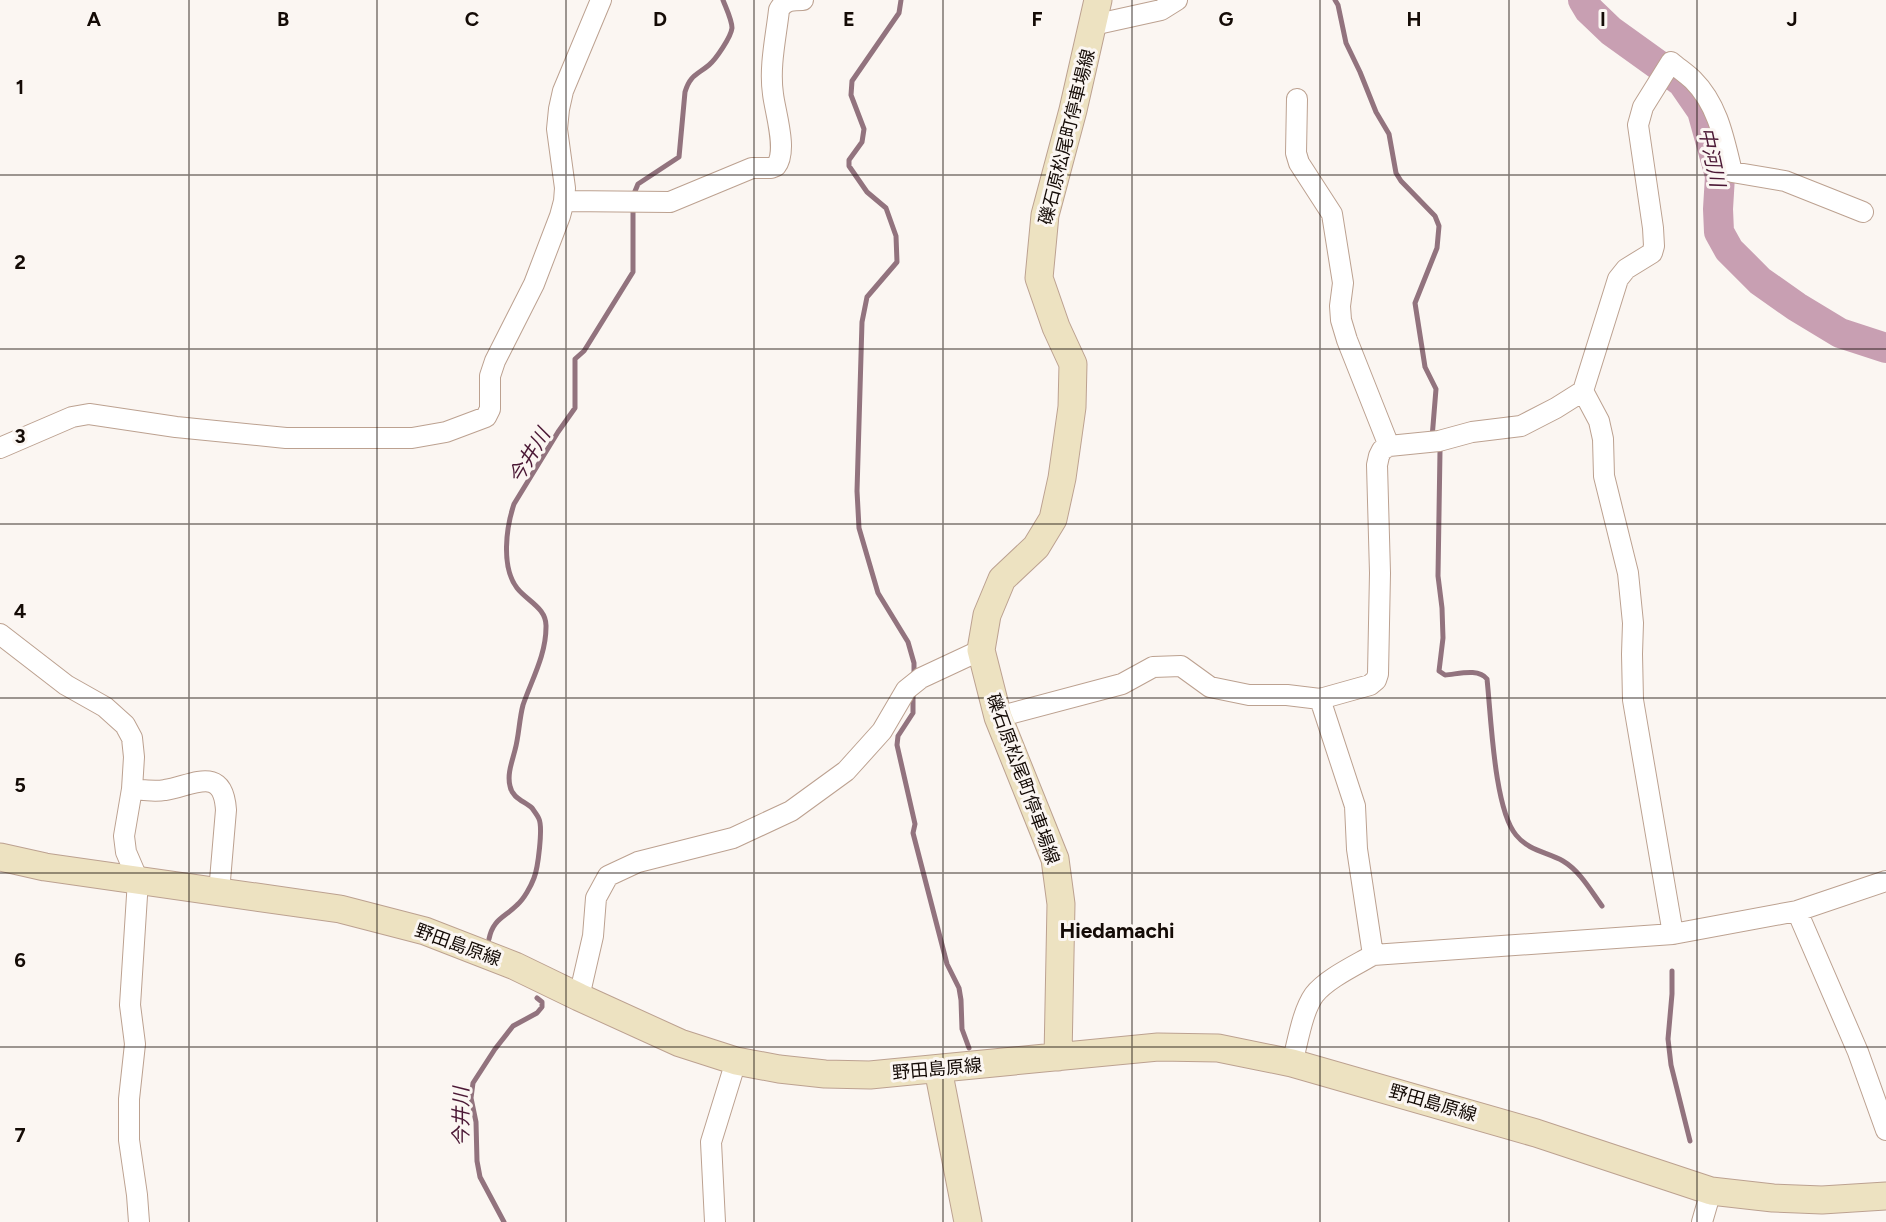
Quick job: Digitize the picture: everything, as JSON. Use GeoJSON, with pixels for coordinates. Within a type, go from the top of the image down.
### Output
{"type":"FeatureCollection","features":[{"type":"Feature","properties":{"kind":"main road","name":"礫石原松尾町停車場線"},"geometry":{"type":"LineString","coordinates":[[1058,1057],[1061,904],[1054,859],[998,717],[981,650],[987,615],[1002,579],[1036,547],[1053,519],[1062,478],[1072,406],[1073,364],[1056,327],[1039,278],[1045,215],[1096,13]]}},
{"type":"Feature","properties":{"kind":"main road","name":"野田島原線"},"geometry":{"type":"LineString","coordinates":[[0,857],[45,867],[340,909],[425,931],[515,966],[579,998],[680,1043],[736,1061],[825,1074],[870,1075],[1158,1047],[1218,1048],[1292,1062],[1536,1133],[1711,1191],[1773,1198],[1822,1200],[1886,1196]]}},
{"type":"Feature","properties":{"kind":"main road"},"geometry":{"type":"LineString","coordinates":[[938,1069],[968,1222]]}},
{"type":"Feature","properties":{"kind":"street"},"geometry":{"type":"LineString","coordinates":[[0,448],[72,417],[89,414],[176,427],[286,438],[412,438],[446,432],[486,417],[490,409],[490,376],[495,361],[534,284],[561,216],[565,188],[557,129],[559,109],[563,91],[601,0]]}},
{"type":"Feature","properties":{"kind":"street"},"geometry":{"type":"LineString","coordinates":[[564,201],[670,202],[752,168],[771,168],[778,163],[780,151],[778,127],[772,92],[779,10],[786,2],[803,0]]}},
{"type":"Feature","properties":{"kind":"street"},"geometry":{"type":"LineString","coordinates":[[1096,13],[1161,10],[1177,0]]}},
{"type":"Feature","properties":{"kind":"street"},"geometry":{"type":"LineString","coordinates":[[998,717],[1122,684],[1153,667],[1180,666],[1210,687],[1249,695],[1287,694],[1320,699],[1370,685],[1376,680],[1380,573],[1377,465],[1382,450],[1389,446],[1434,442],[1472,432],[1521,426],[1583,391],[1618,279],[1626,269],[1652,253],[1654,246],[1638,125],[1642,107],[1671,62],[1693,80],[1714,108],[1732,172],[1785,181],[1863,212]]}},
{"type":"Feature","properties":{"kind":"street"},"geometry":{"type":"LineString","coordinates":[[1297,99],[1296,153],[1299,163],[1332,214],[1343,283],[1341,320],[1389,446]]}},
{"type":"Feature","properties":{"kind":"street"},"geometry":{"type":"LineString","coordinates":[[1583,391],[1599,421],[1603,439],[1604,476],[1628,573],[1634,623],[1633,700],[1672,934]]}},
{"type":"Feature","properties":{"kind":"street"},"geometry":{"type":"LineString","coordinates":[[0,634],[66,685],[105,707],[126,725],[132,738],[134,757],[132,789],[124,836],[126,852],[138,880],[130,1005],[135,1044],[129,1099],[129,1140],[139,1222]]}},
{"type":"Feature","properties":{"kind":"street"},"geometry":{"type":"LineString","coordinates":[[579,998],[593,936],[596,898],[608,876],[638,862],[733,838],[791,811],[846,771],[882,730],[914,684],[981,650]]}},
{"type":"Feature","properties":{"kind":"street"},"geometry":{"type":"LineString","coordinates":[[1320,699],[1355,806],[1357,849],[1373,955]]}},
{"type":"Feature","properties":{"kind":"street"},"geometry":{"type":"LineString","coordinates":[[132,789],[164,790],[201,780],[215,784],[222,790],[226,799],[226,810],[219,892]]}},
{"type":"Feature","properties":{"kind":"street"},"geometry":{"type":"LineString","coordinates":[[1292,1062],[1307,1010],[1315,994],[1328,983],[1373,955],[1672,934],[1797,911],[1886,881]]}},
{"type":"Feature","properties":{"kind":"street"},"geometry":{"type":"LineString","coordinates":[[1797,911],[1858,1052],[1886,1130]]}},
{"type":"Feature","properties":{"kind":"street"},"geometry":{"type":"LineString","coordinates":[[715,1222],[711,1142],[736,1061]]}},
{"type":"Feature","properties":{"kind":"street"},"geometry":{"type":"LineString","coordinates":[[1702,1222],[1711,1191]]}},
{"type":"Feature","properties":{"kind":"waterway","name":"今井川"},"geometry":{"type":"LineString","coordinates":[[633,196],[638,184],[679,157],[687,86],[694,76],[715,58],[731,32],[731,21],[723,0]]}},
{"type":"Feature","properties":{"kind":"waterway"},"geometry":{"type":"LineString","coordinates":[[901,0],[899,13],[852,81],[851,95],[864,129],[862,142],[849,160],[849,166],[867,192],[886,208],[896,236],[897,262],[867,297],[862,322],[857,491],[859,528],[878,593],[908,642],[914,663],[914,677]]}},
{"type":"Feature","properties":{"kind":"waterway"},"geometry":{"type":"LineString","coordinates":[[1335,0],[1346,43],[1376,112],[1389,134],[1396,173],[1435,216],[1439,226],[1437,248],[1415,303],[1425,367],[1436,389],[1432,438]]}},
{"type":"Feature","properties":{"kind":"waterway","name":"中河川"},"geometry":{"type":"LineString","coordinates":[[1583,0],[1589,10],[1611,31],[1682,82],[1702,111],[1720,176],[1719,232],[1729,250],[1760,281],[1797,307],[1840,333],[1886,348]]}},
{"type":"Feature","properties":{"kind":"waterway","name":"今井川"},"geometry":{"type":"LineString","coordinates":[[489,939],[496,923],[520,902],[531,885],[537,866],[540,839],[538,818],[532,808],[513,794],[509,777],[523,705],[544,647],[546,627],[540,610],[521,593],[512,579],[506,547],[509,524],[514,504],[575,408],[575,359],[584,351],[633,272],[633,205]]}},
{"type":"Feature","properties":{"kind":"waterway"},"geometry":{"type":"LineString","coordinates":[[1436,446],[1440,451],[1438,576],[1443,638],[1439,671],[1445,675],[1473,673],[1487,679],[1498,784],[1509,822],[1516,835],[1527,845],[1563,861],[1575,870],[1602,906]]}},
{"type":"Feature","properties":{"kind":"waterway"},"geometry":{"type":"LineString","coordinates":[[913,692],[913,713],[898,736],[897,745],[915,824],[913,833],[947,964],[959,988],[962,1029],[969,1048]]}},
{"type":"Feature","properties":{"kind":"waterway"},"geometry":{"type":"LineString","coordinates":[[1672,971],[1668,1039],[1671,1065],[1690,1141]]}},
{"type":"Feature","properties":{"kind":"waterway","name":"今井川"},"geometry":{"type":"LineString","coordinates":[[504,1222],[480,1177],[477,1161],[476,1122],[471,1098],[473,1083],[513,1026],[537,1013],[542,1007],[542,1002],[537,998]]}},
{"type":"Feature","properties":{"kind":"district","name":"Hiedamachi"},"geometry":{"type":"Point","coordinates":[1117,931]}}]}
